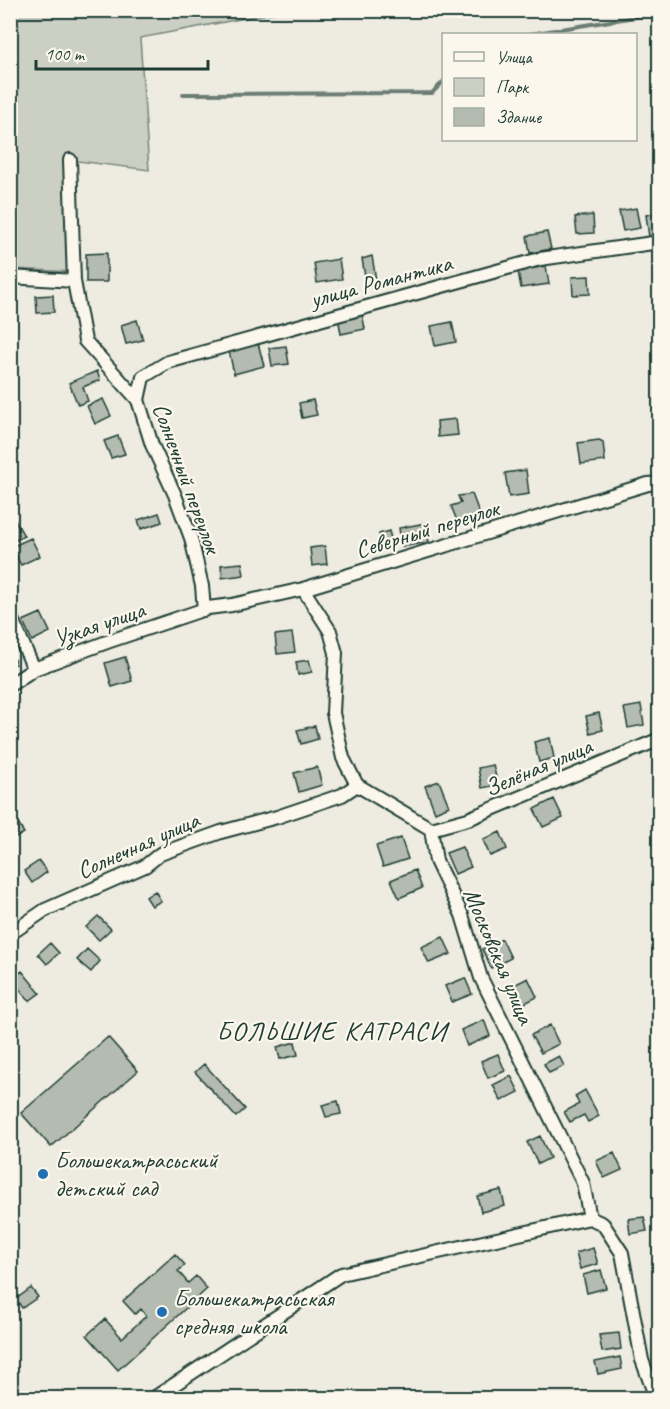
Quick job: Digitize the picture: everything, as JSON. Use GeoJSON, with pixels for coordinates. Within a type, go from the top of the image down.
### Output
{"type":"FeatureCollection","features":[{"type":"Feature","properties":{"kind":"street","name":"Солнечный переулок"},"geometry":{"type":"LineString","coordinates":[[70,160],[74,277],[85,341],[138,400],[152,445],[175,495],[191,538],[202,586],[204,610]]}},
{"type":"Feature","properties":{"kind":"street","name":"улица Романтика"},"geometry":{"type":"LineString","coordinates":[[138,400],[143,377],[168,362],[540,259],[660,242]]}},
{"type":"Feature","properties":{"kind":"street"},"geometry":{"type":"LineString","coordinates":[[10,277],[74,277]]}},
{"type":"Feature","properties":{"kind":"street","name":"Северный переулок"},"geometry":{"type":"LineString","coordinates":[[204,610],[303,589],[648,484],[660,483]]}},
{"type":"Feature","properties":{"kind":"street"},"geometry":{"type":"LineString","coordinates":[[303,589],[330,630],[336,654],[333,713],[343,758],[357,785],[431,829]]}},
{"type":"Feature","properties":{"kind":"street","name":"Узкая улица"},"geometry":{"type":"LineString","coordinates":[[10,685],[34,669],[204,610]]}},
{"type":"Feature","properties":{"kind":"street"},"geometry":{"type":"LineString","coordinates":[[10,615],[34,669]]}},
{"type":"Feature","properties":{"kind":"street","name":"Зелёная улица"},"geometry":{"type":"LineString","coordinates":[[431,829],[468,819],[660,738]]}},
{"type":"Feature","properties":{"kind":"street","name":"Солнечная улица"},"geometry":{"type":"LineString","coordinates":[[10,934],[45,910],[145,866],[160,854],[221,832],[277,817],[342,795],[357,785]]}},
{"type":"Feature","properties":{"kind":"street","name":"Московская улица"},"geometry":{"type":"LineString","coordinates":[[431,829],[436,861],[462,915],[481,978],[583,1184],[590,1218]]}},
{"type":"Feature","properties":{"kind":"street"},"geometry":{"type":"LineString","coordinates":[[154,1398],[341,1274],[590,1218],[603,1224],[622,1253],[642,1360],[656,1398]]}},
{"type":"Feature","properties":{"kind":"green space"},"geometry":{"type":"Polygon","coordinates":[[[10,11],[282,11],[140,38],[149,170],[70,160],[74,272],[11,269],[10,11]]]}},
{"type":"Feature","properties":{"kind":"building"},"geometry":{"type":"Polygon","coordinates":[[[636,208],[640,228],[623,231],[619,211],[636,208]]]}},
{"type":"Feature","properties":{"kind":"building"},"geometry":{"type":"Polygon","coordinates":[[[660,213],[660,236],[649,237],[646,215],[660,213]]]}},
{"type":"Feature","properties":{"kind":"building"},"geometry":{"type":"Polygon","coordinates":[[[593,215],[594,233],[577,234],[575,217],[593,215]]]}},
{"type":"Feature","properties":{"kind":"building"},"geometry":{"type":"Polygon","coordinates":[[[547,232],[551,249],[530,253],[527,236],[547,232]]]}},
{"type":"Feature","properties":{"kind":"building"},"geometry":{"type":"Polygon","coordinates":[[[107,253],[107,282],[86,282],[86,254],[107,253]]]}},
{"type":"Feature","properties":{"kind":"building"},"geometry":{"type":"Polygon","coordinates":[[[372,256],[376,280],[366,282],[362,259],[372,256]]]}},
{"type":"Feature","properties":{"kind":"building"},"geometry":{"type":"Polygon","coordinates":[[[339,259],[342,279],[317,283],[314,263],[339,259]]]}},
{"type":"Feature","properties":{"kind":"building"},"geometry":{"type":"Polygon","coordinates":[[[546,266],[549,284],[521,288],[518,271],[546,266]]]}},
{"type":"Feature","properties":{"kind":"building"},"geometry":{"type":"Polygon","coordinates":[[[589,276],[590,294],[573,295],[572,277],[589,276]]]}},
{"type":"Feature","properties":{"kind":"building"},"geometry":{"type":"Polygon","coordinates":[[[53,295],[54,312],[37,313],[36,296],[53,295]]]}},
{"type":"Feature","properties":{"kind":"building"},"geometry":{"type":"Polygon","coordinates":[[[362,313],[365,329],[341,334],[338,317],[362,313]]]}},
{"type":"Feature","properties":{"kind":"building"},"geometry":{"type":"Polygon","coordinates":[[[137,320],[143,340],[126,344],[121,325],[137,320]]]}},
{"type":"Feature","properties":{"kind":"building"},"geometry":{"type":"Polygon","coordinates":[[[452,322],[456,342],[435,346],[431,326],[452,322]]]}},
{"type":"Feature","properties":{"kind":"building"},"geometry":{"type":"Polygon","coordinates":[[[257,339],[264,366],[234,374],[228,346],[257,339]]]}},
{"type":"Feature","properties":{"kind":"building"},"geometry":{"type":"Polygon","coordinates":[[[286,346],[289,364],[272,366],[269,348],[286,346]]]}},
{"type":"Feature","properties":{"kind":"building"},"geometry":{"type":"Polygon","coordinates":[[[97,371],[100,380],[83,387],[88,401],[78,405],[69,383],[97,371]]]}},
{"type":"Feature","properties":{"kind":"building"},"geometry":{"type":"Polygon","coordinates":[[[103,399],[111,416],[95,424],[87,406],[103,399]]]}},
{"type":"Feature","properties":{"kind":"building"},"geometry":{"type":"Polygon","coordinates":[[[313,400],[317,415],[302,418],[299,403],[313,400]]]}},
{"type":"Feature","properties":{"kind":"building"},"geometry":{"type":"Polygon","coordinates":[[[456,419],[458,435],[438,437],[437,421],[456,419]]]}},
{"type":"Feature","properties":{"kind":"building"},"geometry":{"type":"Polygon","coordinates":[[[118,436],[125,454],[111,458],[104,441],[118,436]]]}},
{"type":"Feature","properties":{"kind":"building"},"geometry":{"type":"Polygon","coordinates":[[[599,440],[603,442],[605,461],[581,464],[578,443],[599,440]]]}},
{"type":"Feature","properties":{"kind":"building"},"geometry":{"type":"Polygon","coordinates":[[[526,470],[529,494],[509,497],[505,473],[526,470]]]}},
{"type":"Feature","properties":{"kind":"building"},"geometry":{"type":"Polygon","coordinates":[[[472,494],[480,515],[458,523],[451,506],[461,503],[458,496],[472,494]]]}},
{"type":"Feature","properties":{"kind":"building"},"geometry":{"type":"Polygon","coordinates":[[[159,513],[162,522],[141,529],[138,520],[159,513]]]}},
{"type":"Feature","properties":{"kind":"building"},"geometry":{"type":"Polygon","coordinates":[[[14,518],[24,536],[10,543],[10,520],[14,518]]]}},
{"type":"Feature","properties":{"kind":"building"},"geometry":{"type":"Polygon","coordinates":[[[426,523],[429,542],[402,547],[399,528],[426,523]]]}},
{"type":"Feature","properties":{"kind":"building"},"geometry":{"type":"Polygon","coordinates":[[[389,531],[392,542],[382,545],[379,534],[389,531]]]}},
{"type":"Feature","properties":{"kind":"building"},"geometry":{"type":"Polygon","coordinates":[[[31,538],[40,556],[21,565],[11,547],[31,538]]]}},
{"type":"Feature","properties":{"kind":"building"},"geometry":{"type":"Polygon","coordinates":[[[325,546],[327,564],[312,566],[310,548],[325,546]]]}},
{"type":"Feature","properties":{"kind":"building"},"geometry":{"type":"Polygon","coordinates":[[[242,563],[244,575],[222,578],[221,565],[242,563]]]}},
{"type":"Feature","properties":{"kind":"building"},"geometry":{"type":"Polygon","coordinates":[[[41,613],[50,632],[32,641],[23,621],[41,613]]]}},
{"type":"Feature","properties":{"kind":"building"},"geometry":{"type":"Polygon","coordinates":[[[292,633],[295,652],[277,654],[275,635],[292,633]]]}},
{"type":"Feature","properties":{"kind":"building"},"geometry":{"type":"Polygon","coordinates":[[[10,648],[16,664],[10,666],[10,648]]]}},
{"type":"Feature","properties":{"kind":"building"},"geometry":{"type":"Polygon","coordinates":[[[125,657],[132,681],[112,687],[105,663],[125,657]]]}},
{"type":"Feature","properties":{"kind":"building"},"geometry":{"type":"Polygon","coordinates":[[[309,660],[312,672],[298,675],[296,662],[309,660]]]}},
{"type":"Feature","properties":{"kind":"building"},"geometry":{"type":"Polygon","coordinates":[[[641,705],[644,725],[628,728],[624,708],[641,705]]]}},
{"type":"Feature","properties":{"kind":"building"},"geometry":{"type":"Polygon","coordinates":[[[599,713],[603,730],[590,733],[586,716],[599,713]]]}},
{"type":"Feature","properties":{"kind":"building"},"geometry":{"type":"Polygon","coordinates":[[[315,726],[318,739],[301,744],[297,730],[315,726]]]}},
{"type":"Feature","properties":{"kind":"building"},"geometry":{"type":"Polygon","coordinates":[[[550,738],[554,758],[539,762],[534,742],[550,738]]]}},
{"type":"Feature","properties":{"kind":"building"},"geometry":{"type":"Polygon","coordinates":[[[493,765],[498,785],[482,788],[478,768],[493,765]]]}},
{"type":"Feature","properties":{"kind":"building"},"geometry":{"type":"Polygon","coordinates":[[[317,767],[322,785],[299,792],[294,773],[317,767]]]}},
{"type":"Feature","properties":{"kind":"building"},"geometry":{"type":"Polygon","coordinates":[[[439,781],[449,806],[435,812],[425,786],[439,781]]]}},
{"type":"Feature","properties":{"kind":"building"},"geometry":{"type":"Polygon","coordinates":[[[554,799],[563,818],[543,827],[534,809],[554,799]]]}},
{"type":"Feature","properties":{"kind":"building"},"geometry":{"type":"Polygon","coordinates":[[[10,811],[24,833],[10,841],[10,811]]]}},
{"type":"Feature","properties":{"kind":"building"},"geometry":{"type":"Polygon","coordinates":[[[500,832],[507,849],[490,856],[483,840],[500,832]]]}},
{"type":"Feature","properties":{"kind":"building"},"geometry":{"type":"Polygon","coordinates":[[[401,838],[408,859],[383,867],[376,846],[401,838]]]}},
{"type":"Feature","properties":{"kind":"building"},"geometry":{"type":"Polygon","coordinates":[[[462,847],[471,867],[455,874],[446,853],[462,847]]]}},
{"type":"Feature","properties":{"kind":"building"},"geometry":{"type":"Polygon","coordinates":[[[39,861],[47,872],[32,883],[24,871],[39,861]]]}},
{"type":"Feature","properties":{"kind":"building"},"geometry":{"type":"Polygon","coordinates":[[[415,870],[422,888],[399,898],[391,880],[415,870]]]}},
{"type":"Feature","properties":{"kind":"building"},"geometry":{"type":"Polygon","coordinates":[[[10,873],[17,880],[10,885],[10,873]]]}},
{"type":"Feature","properties":{"kind":"building"},"geometry":{"type":"Polygon","coordinates":[[[155,891],[161,901],[152,906],[146,897],[155,891]]]}},
{"type":"Feature","properties":{"kind":"building"},"geometry":{"type":"Polygon","coordinates":[[[98,916],[111,929],[99,940],[86,927],[98,916]]]}},
{"type":"Feature","properties":{"kind":"building"},"geometry":{"type":"Polygon","coordinates":[[[443,937],[451,954],[429,963],[421,947],[443,937]]]}},
{"type":"Feature","properties":{"kind":"building"},"geometry":{"type":"Polygon","coordinates":[[[502,939],[511,958],[491,968],[482,949],[502,939]]]}},
{"type":"Feature","properties":{"kind":"building"},"geometry":{"type":"Polygon","coordinates":[[[50,943],[59,953],[47,964],[38,954],[50,943]]]}},
{"type":"Feature","properties":{"kind":"building"},"geometry":{"type":"Polygon","coordinates":[[[87,949],[100,961],[91,972],[77,960],[87,949]]]}},
{"type":"Feature","properties":{"kind":"building"},"geometry":{"type":"Polygon","coordinates":[[[22,971],[40,993],[29,1001],[12,979],[22,971]]]}},
{"type":"Feature","properties":{"kind":"building"},"geometry":{"type":"Polygon","coordinates":[[[465,978],[472,994],[452,1002],[445,986],[465,978]]]}},
{"type":"Feature","properties":{"kind":"building"},"geometry":{"type":"Polygon","coordinates":[[[528,978],[537,997],[517,1007],[508,988],[528,978]]]}},
{"type":"Feature","properties":{"kind":"building"},"geometry":{"type":"Polygon","coordinates":[[[484,1020],[490,1036],[467,1046],[461,1030],[484,1020]]]}},
{"type":"Feature","properties":{"kind":"building"},"geometry":{"type":"Polygon","coordinates":[[[550,1025],[559,1044],[541,1053],[531,1035],[550,1025]]]}},
{"type":"Feature","properties":{"kind":"building"},"geometry":{"type":"Polygon","coordinates":[[[108,1037],[138,1071],[51,1147],[21,1113],[108,1037]]]}},
{"type":"Feature","properties":{"kind":"building"},"geometry":{"type":"Polygon","coordinates":[[[295,1042],[298,1055],[280,1059],[277,1047],[295,1042]]]}},
{"type":"Feature","properties":{"kind":"building"},"geometry":{"type":"Polygon","coordinates":[[[498,1054],[505,1071],[488,1078],[481,1061],[498,1054]]]}},
{"type":"Feature","properties":{"kind":"building"},"geometry":{"type":"Polygon","coordinates":[[[559,1056],[564,1066],[549,1073],[544,1064],[559,1056]]]}},
{"type":"Feature","properties":{"kind":"building"},"geometry":{"type":"Polygon","coordinates":[[[204,1064],[245,1109],[236,1117],[195,1072],[204,1064]]]}},
{"type":"Feature","properties":{"kind":"building"},"geometry":{"type":"Polygon","coordinates":[[[511,1076],[519,1092],[501,1101],[493,1085],[511,1076]]]}},
{"type":"Feature","properties":{"kind":"building"},"geometry":{"type":"Polygon","coordinates":[[[585,1090],[599,1116],[588,1122],[584,1115],[570,1122],[564,1112],[579,1104],[575,1096],[585,1090]]]}},
{"type":"Feature","properties":{"kind":"building"},"geometry":{"type":"Polygon","coordinates":[[[338,1101],[341,1114],[326,1117],[322,1105],[338,1101]]]}},
{"type":"Feature","properties":{"kind":"building"},"geometry":{"type":"Polygon","coordinates":[[[540,1136],[550,1158],[538,1164],[527,1142],[540,1136]]]}},
{"type":"Feature","properties":{"kind":"building"},"geometry":{"type":"Polygon","coordinates":[[[614,1153],[622,1170],[604,1178],[596,1161],[614,1153]]]}},
{"type":"Feature","properties":{"kind":"building"},"geometry":{"type":"Polygon","coordinates":[[[501,1190],[505,1206],[481,1212],[477,1196],[501,1190]]]}},
{"type":"Feature","properties":{"kind":"building"},"geometry":{"type":"Polygon","coordinates":[[[644,1217],[647,1231],[630,1234],[628,1219],[644,1217]]]}},
{"type":"Feature","properties":{"kind":"building"},"geometry":{"type":"Polygon","coordinates":[[[593,1248],[598,1264],[580,1269],[576,1253],[593,1248]]]}},
{"type":"Feature","properties":{"kind":"building","name":"Большекатрасьская средняя школа"},"geometry":{"type":"Polygon","coordinates":[[[175,1254],[185,1265],[178,1271],[188,1283],[196,1276],[207,1289],[118,1370],[87,1335],[105,1319],[122,1338],[146,1316],[141,1309],[135,1314],[123,1301],[175,1254]]]}},
{"type":"Feature","properties":{"kind":"building"},"geometry":{"type":"Polygon","coordinates":[[[601,1270],[606,1288],[587,1293],[583,1275],[601,1270]]]}},
{"type":"Feature","properties":{"kind":"building"},"geometry":{"type":"Polygon","coordinates":[[[31,1288],[38,1297],[22,1308],[16,1299],[31,1288]]]}},
{"type":"Feature","properties":{"kind":"building"},"geometry":{"type":"Polygon","coordinates":[[[619,1333],[621,1349],[602,1352],[599,1335],[619,1333]]]}},
{"type":"Feature","properties":{"kind":"building"},"geometry":{"type":"Polygon","coordinates":[[[620,1357],[622,1369],[598,1374],[595,1362],[620,1357]]]}},
{"type":"Feature","properties":{"kind":"waterway"},"geometry":{"type":"LineString","coordinates":[[536,33],[660,13]]}},
{"type":"Feature","properties":{"kind":"waterway"},"geometry":{"type":"LineString","coordinates":[[183,94],[432,93],[442,83]]}},
{"type":"Feature","properties":{"kind":"place","name":"Большекатрасьский детский сад"},"geometry":{"type":"Point","coordinates":[43,1174]}},
{"type":"Feature","properties":{"kind":"place","name":"Большекатрасьская средняя школа"},"geometry":{"type":"Point","coordinates":[162,1312]}},
{"type":"Feature","properties":{"kind":"district","name":"БОЛЬШИЕ КАТРАСИ"},"geometry":{"type":"Point","coordinates":[332,1031]}}]}
